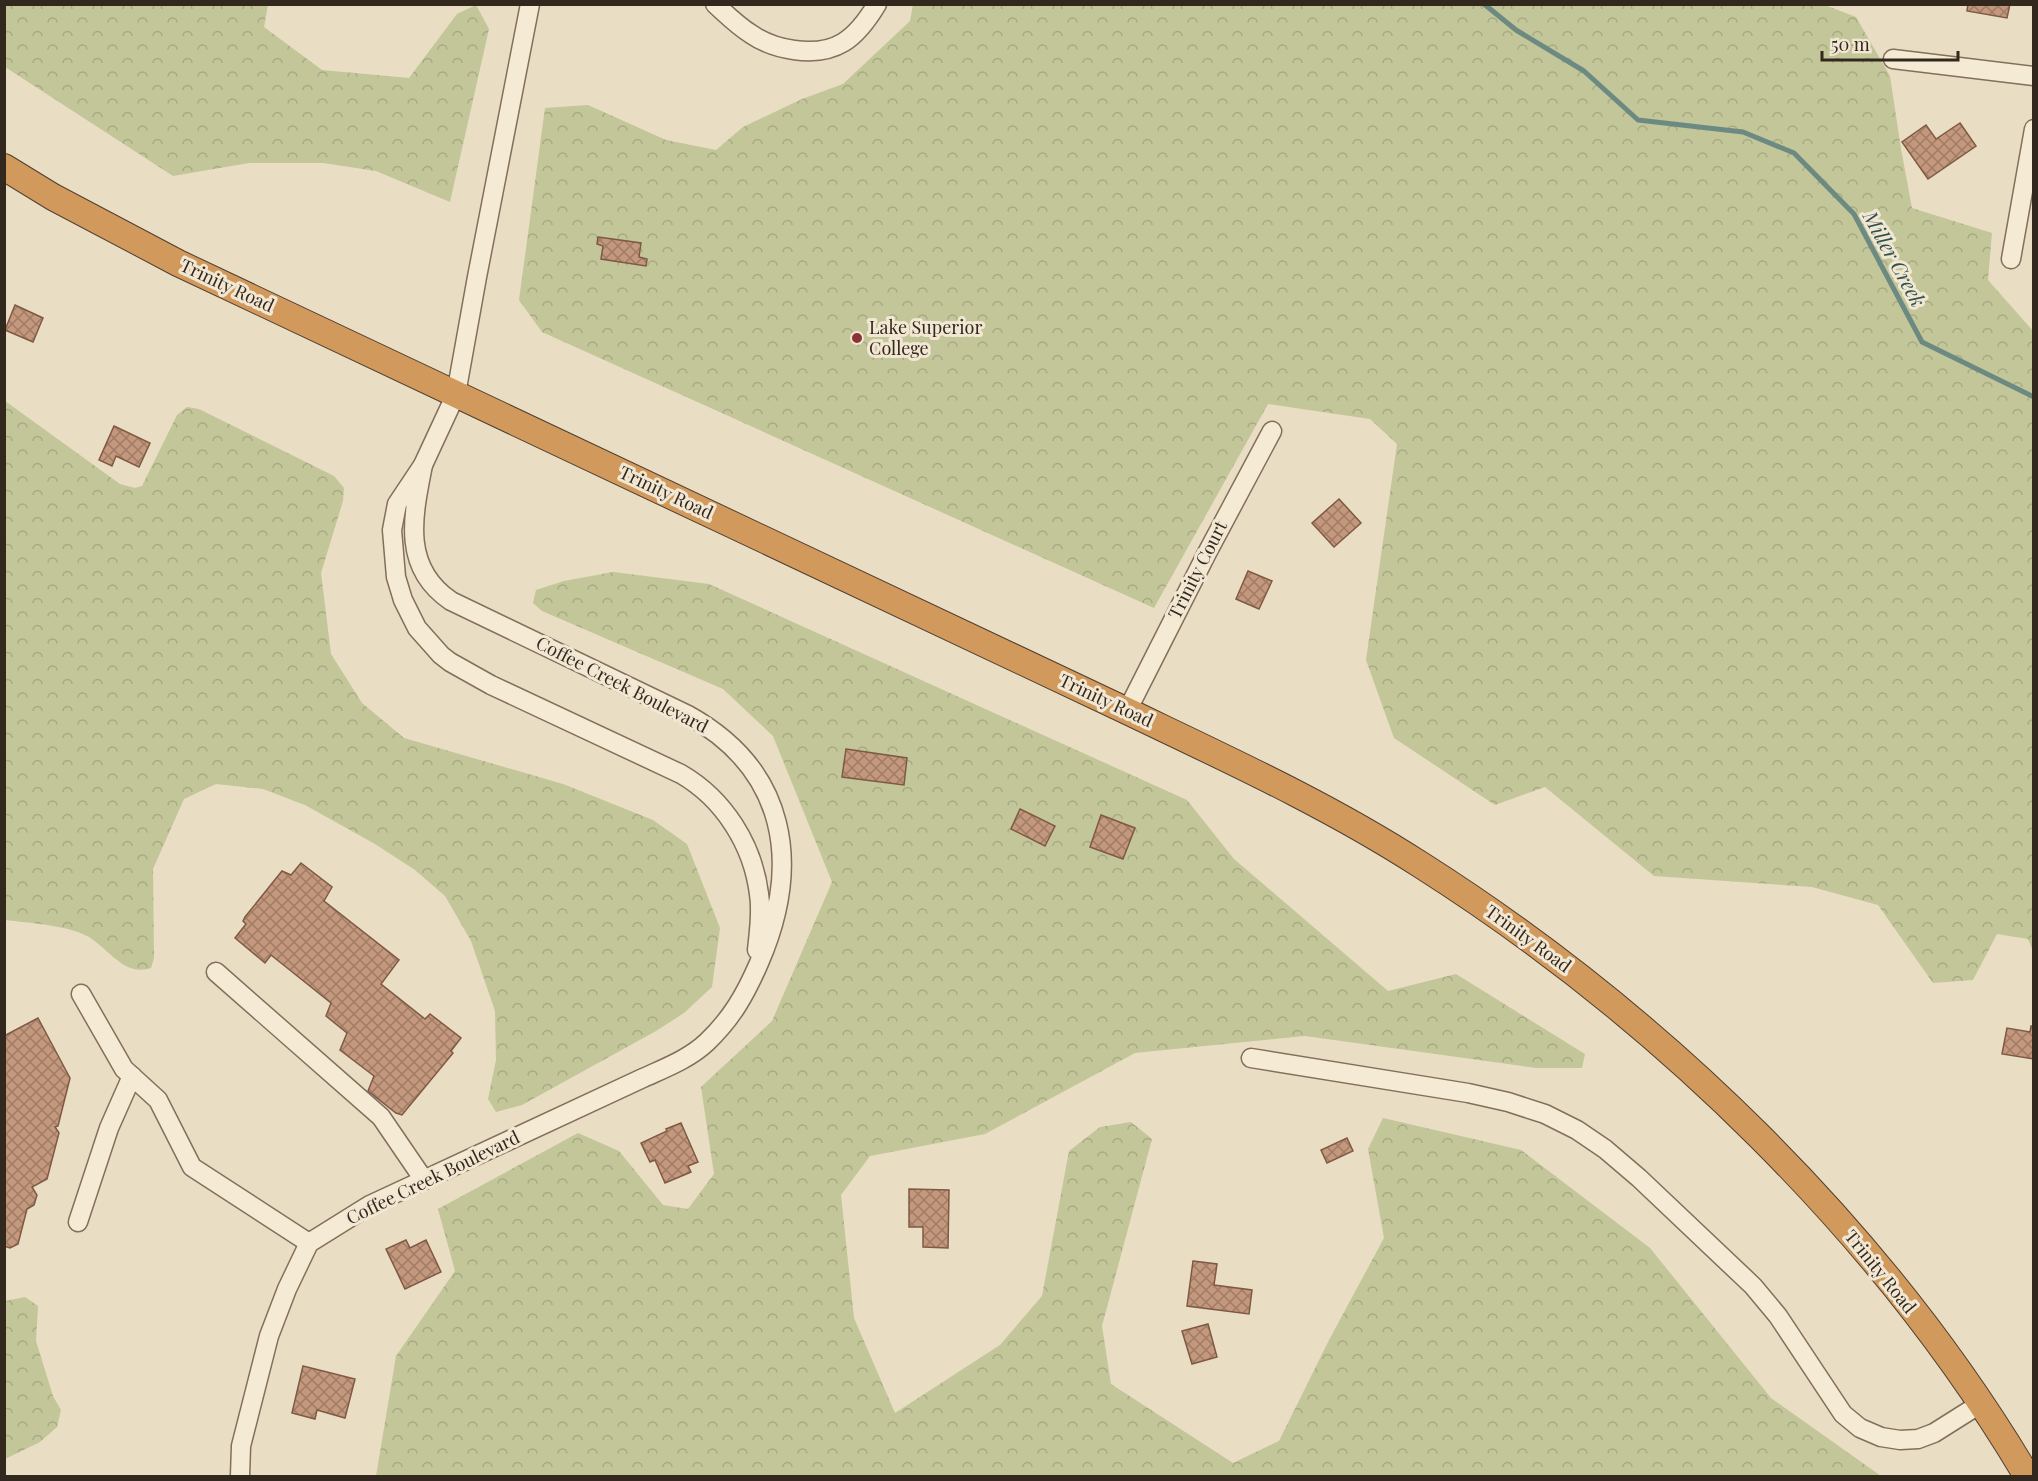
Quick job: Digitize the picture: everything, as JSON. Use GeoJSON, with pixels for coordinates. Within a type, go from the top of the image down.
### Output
{"type":"FeatureCollection","features":[{"type":"Feature","properties":{"kind":"highway","name":"Trinity Road"},"geometry":{"type":"LineString","coordinates":[[4,167],[53,197],[178,263],[1127,711],[1266,778],[1377,838],[1506,922],[1597,991],[1713,1091],[1835,1217],[1907,1303],[1980,1404],[2027,1476]]}},
{"type":"Feature","properties":{"kind":"street","name":"Coffee Creek Boulevard"},"geometry":{"type":"LineString","coordinates":[[530,4],[456,394],[423,465],[397,504],[392,530],[396,577],[403,600],[417,628],[441,656],[460,669],[681,774],[699,785],[712,797],[746,845],[755,873],[760,914],[753,978]]}},
{"type":"Feature","properties":{"kind":"street"},"geometry":{"type":"LineString","coordinates":[[716,4],[753,36],[764,42],[792,50],[820,52],[840,45],[859,31],[877,4]]}},
{"type":"Feature","properties":{"kind":"street"},"geometry":{"type":"LineString","coordinates":[[1893,59],[2034,76]]}},
{"type":"Feature","properties":{"kind":"street"},"geometry":{"type":"LineString","coordinates":[[2011,259],[2034,129]]}},
{"type":"Feature","properties":{"kind":"street","name":"Trinity Court"},"geometry":{"type":"LineString","coordinates":[[1127,711],[1272,431]]}},
{"type":"Feature","properties":{"kind":"street","name":"Coffee Creek Boulevard"},"geometry":{"type":"LineString","coordinates":[[309,1243],[370,1205],[684,1059],[704,1044],[729,1019],[740,1004],[753,978],[775,918],[779,898],[782,864],[780,833],[767,793],[741,753],[708,726],[442,595],[423,573],[417,561],[414,546],[414,512],[423,465]]}},
{"type":"Feature","properties":{"kind":"street"},"geometry":{"type":"LineString","coordinates":[[216,972],[381,1117],[424,1180]]}},
{"type":"Feature","properties":{"kind":"street"},"geometry":{"type":"LineString","coordinates":[[81,994],[124,1069],[158,1100],[192,1167],[309,1243],[286,1289],[269,1336],[241,1446],[240,1476]]}},
{"type":"Feature","properties":{"kind":"street"},"geometry":{"type":"LineString","coordinates":[[1251,1058],[1468,1093],[1508,1102],[1556,1119],[1605,1149],[1639,1178],[1753,1286],[1778,1316],[1842,1414],[1860,1428],[1881,1437],[1900,1440],[1918,1439],[1934,1433],[1980,1404]]}},
{"type":"Feature","properties":{"kind":"street"},"geometry":{"type":"LineString","coordinates":[[78,1222],[109,1128],[132,1076]]}},
{"type":"Feature","properties":{"kind":"green space"},"geometry":{"type":"Polygon","coordinates":[[[1822,4],[1856,17],[1890,76],[1912,208],[1992,233],[1988,280],[2033,331],[2033,951],[2028,939],[1997,934],[1973,980],[1933,983],[1878,905],[1812,887],[1654,876],[1545,787],[1495,805],[1394,738],[1366,660],[1397,444],[1370,419],[1268,404],[1154,608],[542,332],[519,300],[545,108],[588,105],[666,140],[716,150],[743,127],[802,99],[843,84],[910,21],[913,5],[1822,4]]]}},
{"type":"Feature","properties":{"kind":"green space"},"geometry":{"type":"Polygon","coordinates":[[[4,5],[268,5],[264,27],[322,70],[409,78],[457,14],[476,5],[489,29],[450,202],[376,171],[323,163],[249,163],[173,176],[5,67],[4,5]]]}},
{"type":"Feature","properties":{"kind":"green space"},"geometry":{"type":"Polygon","coordinates":[[[5,401],[120,484],[135,488],[142,486],[177,415],[187,407],[199,409],[334,476],[344,488],[343,501],[321,573],[331,654],[362,703],[404,738],[563,784],[653,820],[687,844],[720,928],[712,987],[684,1013],[656,1031],[522,1105],[496,1112],[488,1099],[496,1060],[495,1011],[471,941],[445,896],[415,870],[375,844],[305,805],[263,789],[216,784],[184,799],[153,869],[154,958],[151,968],[141,970],[124,965],[95,941],[69,929],[5,920],[5,401]]]}},
{"type":"Feature","properties":{"kind":"green space"},"geometry":{"type":"Polygon","coordinates":[[[613,572],[709,584],[1187,800],[1234,859],[1388,991],[1456,974],[1585,1054],[1582,1068],[1536,1068],[1305,1036],[1135,1053],[985,1134],[870,1156],[841,1195],[854,1318],[895,1413],[1000,1345],[1042,1296],[1069,1151],[1100,1127],[1131,1122],[1152,1139],[1102,1326],[1111,1384],[1233,1463],[1279,1441],[1329,1340],[1384,1238],[1368,1149],[1383,1118],[1521,1150],[1650,1248],[1771,1398],[1881,1476],[376,1476],[396,1356],[455,1271],[438,1209],[578,1133],[619,1151],[663,1205],[688,1209],[714,1174],[701,1087],[772,1021],[832,882],[773,736],[723,689],[542,611],[533,603],[536,590],[564,581],[613,572]]]}},
{"type":"Feature","properties":{"kind":"green space"},"geometry":{"type":"Polygon","coordinates":[[[25,1297],[38,1306],[36,1341],[53,1396],[61,1410],[57,1427],[40,1442],[5,1459],[5,1301],[25,1297]]]}},
{"type":"Feature","properties":{"kind":"building"},"geometry":{"type":"Polygon","coordinates":[[[1968,4],[2010,4],[2007,18],[1967,11],[1968,4]]]}},
{"type":"Feature","properties":{"kind":"building"},"geometry":{"type":"Polygon","coordinates":[[[1960,123],[1976,146],[1928,179],[1902,142],[1926,125],[1936,139],[1960,123]]]}},
{"type":"Feature","properties":{"kind":"building"},"geometry":{"type":"Polygon","coordinates":[[[598,237],[641,243],[639,257],[647,259],[646,266],[601,259],[603,246],[597,244],[598,237]]]}},
{"type":"Feature","properties":{"kind":"building"},"geometry":{"type":"Polygon","coordinates":[[[15,305],[43,318],[33,342],[5,330],[15,305]]]}},
{"type":"Feature","properties":{"kind":"building"},"geometry":{"type":"Polygon","coordinates":[[[114,426],[150,443],[139,467],[116,456],[112,466],[99,460],[114,426]]]}},
{"type":"Feature","properties":{"kind":"building"},"geometry":{"type":"Polygon","coordinates":[[[1339,499],[1361,523],[1334,547],[1312,523],[1339,499]]]}},
{"type":"Feature","properties":{"kind":"building"},"geometry":{"type":"Polygon","coordinates":[[[1248,571],[1272,581],[1259,609],[1236,599],[1248,571]]]}},
{"type":"Feature","properties":{"kind":"building"},"geometry":{"type":"Polygon","coordinates":[[[846,749],[907,758],[904,785],[842,777],[846,749]]]}},
{"type":"Feature","properties":{"kind":"building"},"geometry":{"type":"Polygon","coordinates":[[[1020,809],[1055,826],[1045,846],[1011,829],[1020,809]]]}},
{"type":"Feature","properties":{"kind":"building"},"geometry":{"type":"Polygon","coordinates":[[[1101,815],[1135,828],[1123,859],[1090,847],[1101,815]]]}},
{"type":"Feature","properties":{"kind":"building"},"geometry":{"type":"Polygon","coordinates":[[[301,863],[332,887],[324,901],[399,960],[381,984],[425,1019],[430,1014],[461,1038],[451,1051],[453,1053],[402,1115],[396,1113],[368,1091],[374,1076],[340,1050],[347,1033],[326,1016],[331,1003],[271,955],[265,963],[235,938],[246,924],[243,921],[245,917],[282,871],[291,875],[301,863]]]}},
{"type":"Feature","properties":{"kind":"building"},"geometry":{"type":"Polygon","coordinates":[[[38,1018],[70,1078],[58,1126],[55,1127],[59,1133],[47,1179],[32,1187],[37,1195],[34,1205],[27,1209],[18,1244],[10,1248],[4,1246],[4,1036],[38,1018]]]}},
{"type":"Feature","properties":{"kind":"building"},"geometry":{"type":"Polygon","coordinates":[[[2031,1026],[2034,1027],[2034,1059],[2002,1054],[2007,1028],[2030,1032],[2031,1026]]]}},
{"type":"Feature","properties":{"kind":"building"},"geometry":{"type":"Polygon","coordinates":[[[681,1123],[698,1162],[688,1166],[691,1172],[665,1183],[655,1160],[650,1162],[641,1143],[681,1123]]]}},
{"type":"Feature","properties":{"kind":"building"},"geometry":{"type":"Polygon","coordinates":[[[1347,1138],[1353,1151],[1327,1163],[1321,1150],[1347,1138]]]}},
{"type":"Feature","properties":{"kind":"building"},"geometry":{"type":"Polygon","coordinates":[[[909,1189],[949,1190],[948,1248],[923,1247],[923,1227],[909,1227],[909,1189]]]}},
{"type":"Feature","properties":{"kind":"building"},"geometry":{"type":"Polygon","coordinates":[[[406,1240],[410,1248],[426,1240],[441,1272],[405,1289],[386,1249],[406,1240]]]}},
{"type":"Feature","properties":{"kind":"building"},"geometry":{"type":"Polygon","coordinates":[[[1193,1261],[1217,1264],[1214,1285],[1252,1290],[1249,1314],[1187,1306],[1193,1261]]]}},
{"type":"Feature","properties":{"kind":"building"},"geometry":{"type":"Polygon","coordinates":[[[1208,1324],[1217,1357],[1192,1364],[1182,1331],[1208,1324]]]}},
{"type":"Feature","properties":{"kind":"building"},"geometry":{"type":"Polygon","coordinates":[[[303,1366],[355,1379],[345,1418],[317,1410],[315,1419],[292,1413],[303,1366]]]}},
{"type":"Feature","properties":{"kind":"waterway","name":"Miller Creek"},"geometry":{"type":"LineString","coordinates":[[1484,4],[1516,30],[1584,71],[1638,120],[1743,132],[1794,153],[1854,214],[1922,342],[2034,397]]}},
{"type":"Feature","properties":{"kind":"place","name":"Lake Superior College"},"geometry":{"type":"Point","coordinates":[857,338]}}]}
